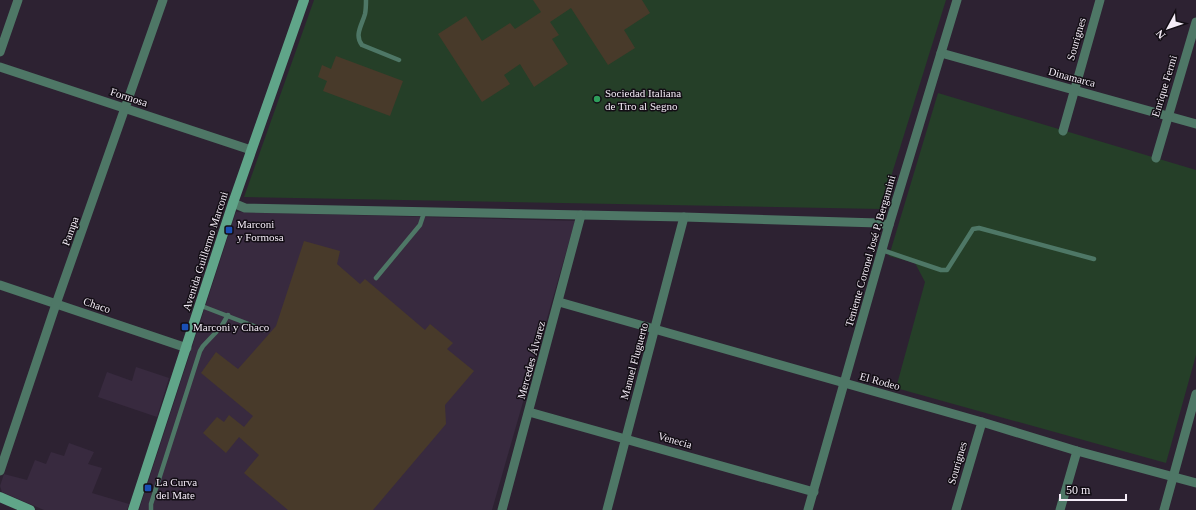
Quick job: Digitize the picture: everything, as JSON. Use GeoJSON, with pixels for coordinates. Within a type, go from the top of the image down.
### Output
{"type":"FeatureCollection","features":[{"type":"Feature","properties":{"kind":"main road","name":"Avenida Guillermo Marconi"},"geometry":{"type":"LineString","coordinates":[[133,510],[233,203],[304,0]]}},
{"type":"Feature","properties":{"kind":"main road"},"geometry":{"type":"LineString","coordinates":[[0,497],[30,510]]}},
{"type":"Feature","properties":{"kind":"street"},"geometry":{"type":"LineString","coordinates":[[0,52],[18,0]]}},
{"type":"Feature","properties":{"kind":"street","name":"Pampa"},"geometry":{"type":"LineString","coordinates":[[0,471],[56,304],[126,109],[163,0]]}},
{"type":"Feature","properties":{"kind":"street","name":"Teniente Coronel José P. Bergamini"},"geometry":{"type":"LineString","coordinates":[[808,510],[889,225],[956,0]]}},
{"type":"Feature","properties":{"kind":"street","name":"Sourignes"},"geometry":{"type":"LineString","coordinates":[[1063,131],[1100,0]]}},
{"type":"Feature","properties":{"kind":"street","name":"Enrique Fermi"},"geometry":{"type":"LineString","coordinates":[[1156,158],[1196,22]]}},
{"type":"Feature","properties":{"kind":"street","name":"Dinamarca"},"geometry":{"type":"LineString","coordinates":[[941,53],[1196,124]]}},
{"type":"Feature","properties":{"kind":"street","name":"Formosa"},"geometry":{"type":"LineString","coordinates":[[0,68],[251,150]]}},
{"type":"Feature","properties":{"kind":"street"},"geometry":{"type":"LineString","coordinates":[[233,203],[245,208],[424,213],[684,217],[878,223],[889,225]]}},
{"type":"Feature","properties":{"kind":"street","name":"Mercedes Álvarez"},"geometry":{"type":"LineString","coordinates":[[502,510],[559,302],[581,215]]}},
{"type":"Feature","properties":{"kind":"street","name":"Manuel Fluguerto"},"geometry":{"type":"LineString","coordinates":[[607,510],[684,217]]}},
{"type":"Feature","properties":{"kind":"street","name":"Chaco"},"geometry":{"type":"LineString","coordinates":[[0,285],[187,348]]}},
{"type":"Feature","properties":{"kind":"street","name":"El Rodeo"},"geometry":{"type":"LineString","coordinates":[[559,302],[982,422],[1077,451],[1196,483]]}},
{"type":"Feature","properties":{"kind":"street"},"geometry":{"type":"LineString","coordinates":[[1164,510],[1196,394]]}},
{"type":"Feature","properties":{"kind":"street","name":"Venecia"},"geometry":{"type":"LineString","coordinates":[[529,412],[814,492]]}},
{"type":"Feature","properties":{"kind":"street","name":"Sourignes"},"geometry":{"type":"LineString","coordinates":[[956,510],[982,422]]}},
{"type":"Feature","properties":{"kind":"street"},"geometry":{"type":"LineString","coordinates":[[1060,510],[1077,451]]}},
{"type":"Feature","properties":{"kind":"lane"},"geometry":{"type":"LineString","coordinates":[[366,0],[365,13],[358,34],[359,41],[362,45],[399,60]]}},
{"type":"Feature","properties":{"kind":"lane"},"geometry":{"type":"LineString","coordinates":[[376,278],[420,225],[424,213]]}},
{"type":"Feature","properties":{"kind":"lane"},"geometry":{"type":"LineString","coordinates":[[882,250],[941,270],[947,270],[973,229],[979,228],[1094,259]]}},
{"type":"Feature","properties":{"kind":"lane"},"geometry":{"type":"LineString","coordinates":[[199,305],[264,330]]}},
{"type":"Feature","properties":{"kind":"lane"},"geometry":{"type":"LineString","coordinates":[[151,510],[151,504],[200,351],[222,327],[228,315]]}},
{"type":"Feature","properties":{"kind":"shaded area"},"geometry":{"type":"Polygon","coordinates":[[[236,212],[575,221],[492,510],[139,510],[236,212]]]}},
{"type":"Feature","properties":{"kind":"shaded area"},"geometry":{"type":"Polygon","coordinates":[[[136,367],[169,378],[157,417],[98,397],[107,372],[132,381],[136,367]]]}},
{"type":"Feature","properties":{"kind":"shaded area"},"geometry":{"type":"Polygon","coordinates":[[[69,443],[94,452],[88,464],[102,468],[92,493],[129,504],[127,510],[44,510],[2,492],[0,486],[4,474],[27,480],[35,460],[46,464],[51,452],[64,456],[69,443]]]}},
{"type":"Feature","properties":{"kind":"green space","name":"Sociedad Italiana de Tiro al Segno"},"geometry":{"type":"Polygon","coordinates":[[[314,0],[946,0],[881,209],[244,197],[314,0]]]}},
{"type":"Feature","properties":{"kind":"green space"},"geometry":{"type":"Polygon","coordinates":[[[938,93],[1196,170],[1196,355],[1166,463],[896,388],[925,282],[915,263],[889,256],[938,93]]]}},
{"type":"Feature","properties":{"kind":"building"},"geometry":{"type":"Polygon","coordinates":[[[533,0],[642,0],[650,13],[624,30],[635,48],[608,65],[571,8],[550,22],[559,35],[552,39],[568,64],[534,87],[520,64],[504,75],[510,84],[482,102],[438,34],[466,16],[482,41],[510,23],[515,29],[541,12],[533,0]]]}},
{"type":"Feature","properties":{"kind":"building"},"geometry":{"type":"Polygon","coordinates":[[[336,56],[403,81],[390,116],[323,91],[327,81],[318,77],[322,65],[331,69],[336,56]]]}},
{"type":"Feature","properties":{"kind":"building"},"geometry":{"type":"Polygon","coordinates":[[[304,241],[340,251],[337,264],[360,284],[365,279],[425,330],[430,324],[453,343],[447,349],[474,371],[445,405],[446,424],[373,510],[288,510],[244,473],[259,455],[239,437],[226,453],[203,433],[217,417],[224,422],[229,415],[244,427],[253,416],[201,373],[216,352],[238,369],[276,326],[304,241]]]}},
{"type":"Feature","properties":{"kind":"place","name":"Sociedad Italiana de Tiro al Segno"},"geometry":{"type":"Point","coordinates":[597,99]}},
{"type":"Feature","properties":{"kind":"place","name":"Marconi y Formosa"},"geometry":{"type":"Point","coordinates":[229,230]}},
{"type":"Feature","properties":{"kind":"place","name":"Marconi y Chaco"},"geometry":{"type":"Point","coordinates":[185,327]}},
{"type":"Feature","properties":{"kind":"place","name":"La Curva del Mate"},"geometry":{"type":"Point","coordinates":[148,488]}}]}
